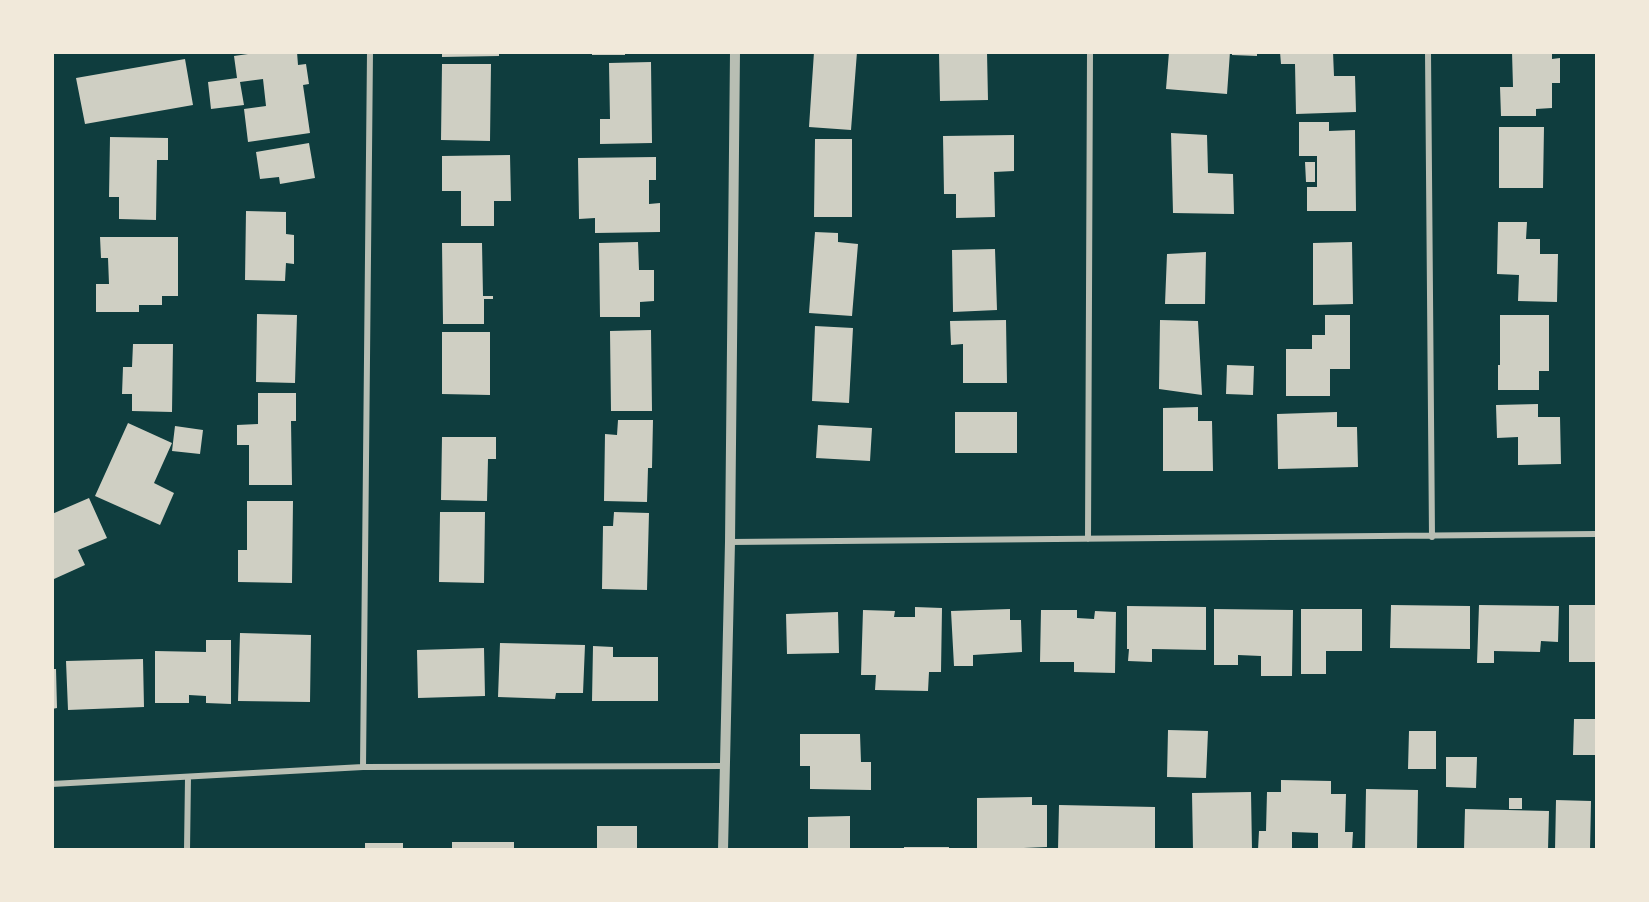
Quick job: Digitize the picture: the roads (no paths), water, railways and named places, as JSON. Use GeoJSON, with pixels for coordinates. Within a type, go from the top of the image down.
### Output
{"type":"FeatureCollection","features":[{"type":"Feature","properties":{"kind":"street"},"geometry":{"type":"LineString","coordinates":[[363,767],[370,52]]}},
{"type":"Feature","properties":{"kind":"street"},"geometry":{"type":"LineString","coordinates":[[723,849],[727,766],[735,52]]}},
{"type":"Feature","properties":{"kind":"street"},"geometry":{"type":"LineString","coordinates":[[1088,539],[1090,52]]}},
{"type":"Feature","properties":{"kind":"street"},"geometry":{"type":"LineString","coordinates":[[1428,52],[1432,537]]}},
{"type":"Feature","properties":{"kind":"street"},"geometry":{"type":"LineString","coordinates":[[730,542],[1596,534]]}},
{"type":"Feature","properties":{"kind":"street"},"geometry":{"type":"LineString","coordinates":[[52,784],[363,767],[727,766]]}},
{"type":"Feature","properties":{"kind":"street"},"geometry":{"type":"LineString","coordinates":[[187,849],[188,778]]}}]}
